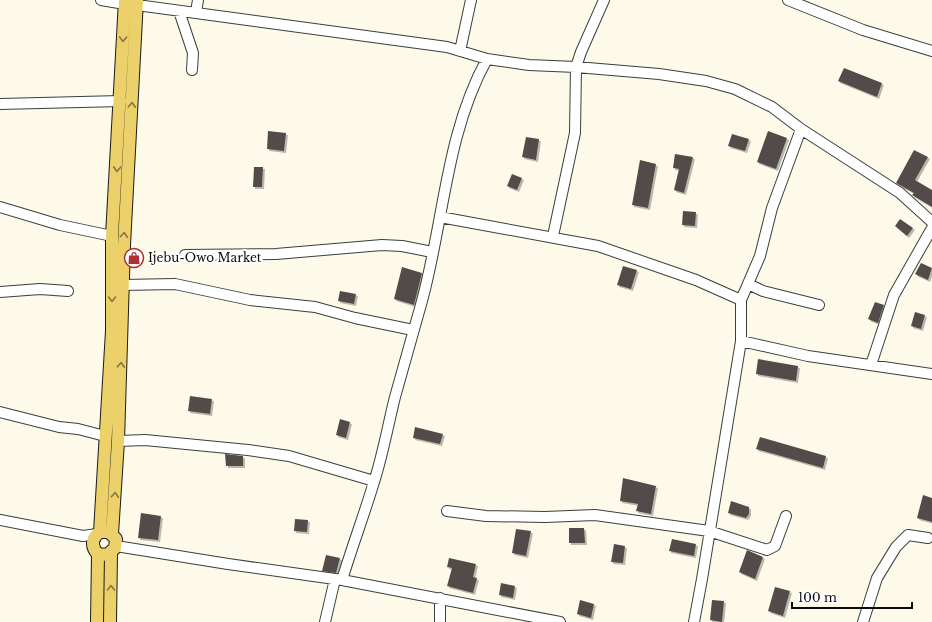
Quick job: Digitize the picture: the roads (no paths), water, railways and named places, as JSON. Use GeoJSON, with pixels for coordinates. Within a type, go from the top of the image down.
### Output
{"type":"FeatureCollection","features":[{"type":"Feature","properties":{"kind":"main road"},"geometry":{"type":"LineString","coordinates":[[97,536],[112,331],[112,236],[121,101],[125,2]]}},
{"type":"Feature","properties":{"kind":"main road"},"geometry":{"type":"LineString","coordinates":[[97,622],[98,554],[93,547],[97,536],[118,441],[124,245],[137,3]]}},
{"type":"Feature","properties":{"kind":"main road"},"geometry":{"type":"LineString","coordinates":[[97,536],[116,539],[114,549],[110,622]]}},
{"type":"Feature","properties":{"kind":"main road"},"geometry":{"type":"LineString","coordinates":[[98,554],[107,555],[114,549]]}},
{"type":"Feature","properties":{"kind":"street"},"geometry":{"type":"LineString","coordinates":[[101,0],[125,2]]}},
{"type":"Feature","properties":{"kind":"street"},"geometry":{"type":"LineString","coordinates":[[196,12],[198,0]]}},
{"type":"Feature","properties":{"kind":"street"},"geometry":{"type":"LineString","coordinates":[[460,51],[472,0]]}},
{"type":"Feature","properties":{"kind":"street"},"geometry":{"type":"LineString","coordinates":[[553,236],[575,133],[576,67],[604,0]]}},
{"type":"Feature","properties":{"kind":"street"},"geometry":{"type":"LineString","coordinates":[[788,0],[863,30],[932,51]]}},
{"type":"Feature","properties":{"kind":"street"},"geometry":{"type":"LineString","coordinates":[[137,3],[179,11],[196,12],[447,47],[487,59],[529,65],[576,67],[682,77],[735,89],[772,107],[801,129],[900,193],[932,222]]}},
{"type":"Feature","properties":{"kind":"street"},"geometry":{"type":"LineString","coordinates":[[179,11],[193,53],[192,70]]}},
{"type":"Feature","properties":{"kind":"street"},"geometry":{"type":"LineString","coordinates":[[325,622],[338,579],[374,481],[422,300],[451,160],[462,116],[473,87],[487,59]]}},
{"type":"Feature","properties":{"kind":"street"},"geometry":{"type":"LineString","coordinates":[[0,104],[121,101]]}},
{"type":"Feature","properties":{"kind":"street"},"geometry":{"type":"LineString","coordinates":[[694,622],[741,341],[740,300],[760,256],[772,208],[801,129]]}},
{"type":"Feature","properties":{"kind":"street"},"geometry":{"type":"LineString","coordinates":[[0,207],[60,225],[112,236]]}},
{"type":"Feature","properties":{"kind":"street"},"geometry":{"type":"LineString","coordinates":[[440,218],[553,236],[598,246],[696,280],[740,300]]}},
{"type":"Feature","properties":{"kind":"street"},"geometry":{"type":"LineString","coordinates":[[870,365],[894,295],[932,228]]}},
{"type":"Feature","properties":{"kind":"street"},"geometry":{"type":"LineString","coordinates":[[185,255],[276,254],[382,245],[402,246],[432,252]]}},
{"type":"Feature","properties":{"kind":"street"},"geometry":{"type":"LineString","coordinates":[[123,285],[175,284],[250,300],[316,307],[356,318],[413,330]]}},
{"type":"Feature","properties":{"kind":"street"},"geometry":{"type":"LineString","coordinates":[[748,284],[763,291],[819,305]]}},
{"type":"Feature","properties":{"kind":"street"},"geometry":{"type":"LineString","coordinates":[[0,292],[40,289],[68,291]]}},
{"type":"Feature","properties":{"kind":"street"},"geometry":{"type":"LineString","coordinates":[[741,341],[808,356],[932,374]]}},
{"type":"Feature","properties":{"kind":"street"},"geometry":{"type":"LineString","coordinates":[[0,412],[58,427],[78,429],[105,436]]}},
{"type":"Feature","properties":{"kind":"street"},"geometry":{"type":"LineString","coordinates":[[118,441],[145,440],[248,450],[289,456],[374,481]]}},
{"type":"Feature","properties":{"kind":"street"},"geometry":{"type":"LineString","coordinates":[[447,511],[486,516],[595,515],[709,531],[768,550],[775,546],[786,516]]}},
{"type":"Feature","properties":{"kind":"street"},"geometry":{"type":"LineString","coordinates":[[0,520],[97,536]]}},
{"type":"Feature","properties":{"kind":"street"},"geometry":{"type":"LineString","coordinates":[[863,622],[875,584],[896,547],[908,536],[928,538]]}},
{"type":"Feature","properties":{"kind":"street"},"geometry":{"type":"LineString","coordinates":[[114,549],[338,579],[560,622]]}},
{"type":"Feature","properties":{"kind":"street"},"geometry":{"type":"LineString","coordinates":[[440,598],[440,622]]}},
{"type":"Feature","properties":{"kind":"place","name":"Ijebu-Owo Market"},"geometry":{"type":"Point","coordinates":[134,258]}}]}
